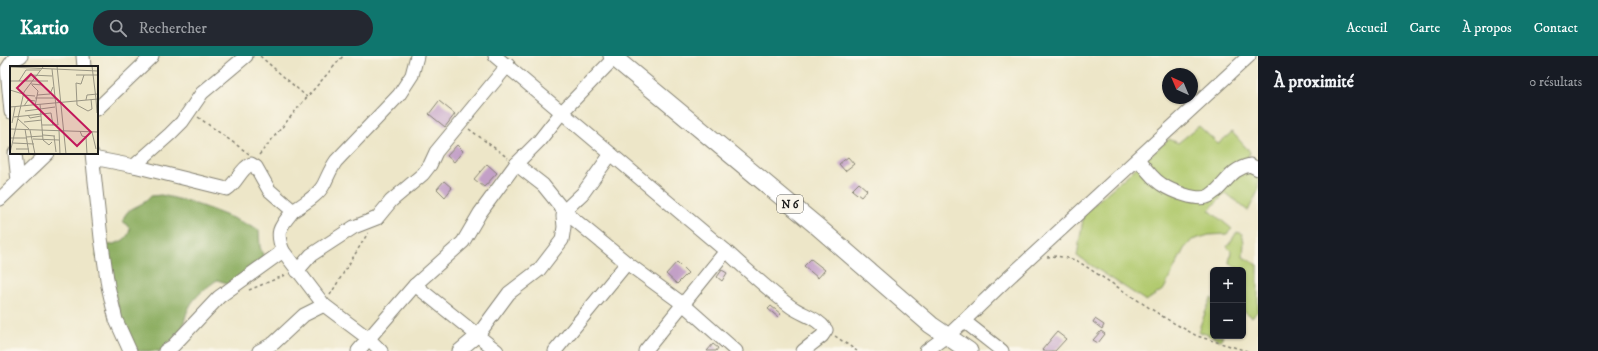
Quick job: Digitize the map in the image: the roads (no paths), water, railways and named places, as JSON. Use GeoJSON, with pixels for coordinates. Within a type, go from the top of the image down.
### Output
{"type":"FeatureCollection","features":[{"type":"Feature","properties":{"kind":"main road","name":"N 6"},"geometry":{"type":"LineString","coordinates":[[616,56],[954,330],[970,351]]}},
{"type":"Feature","properties":{"kind":"street"},"geometry":{"type":"LineString","coordinates":[[10,101],[7,69],[13,60],[21,56]]}},
{"type":"Feature","properties":{"kind":"street"},"geometry":{"type":"LineString","coordinates":[[98,108],[152,56]]}},
{"type":"Feature","properties":{"kind":"street"},"geometry":{"type":"LineString","coordinates":[[134,166],[182,122],[202,93],[246,56]]}},
{"type":"Feature","properties":{"kind":"street"},"geometry":{"type":"LineString","coordinates":[[381,351],[369,339],[324,305],[282,251],[278,241],[278,233],[282,223],[293,211],[316,194],[324,185],[330,170],[336,161],[399,95],[412,75],[417,56]]}},
{"type":"Feature","properties":{"kind":"street"},"geometry":{"type":"LineString","coordinates":[[496,56],[726,251],[767,288],[792,307],[821,323],[826,330],[822,336],[803,351]]}},
{"type":"Feature","properties":{"kind":"street"},"geometry":{"type":"LineString","coordinates":[[358,351],[415,285],[463,242],[480,213],[516,164],[539,141],[562,112],[616,56]]}},
{"type":"Feature","properties":{"kind":"street"},"geometry":{"type":"LineString","coordinates":[[926,351],[954,330],[1249,56]]}},
{"type":"Feature","properties":{"kind":"street"},"geometry":{"type":"LineString","coordinates":[[297,270],[311,255],[354,227],[377,218],[391,201],[423,174],[430,165],[436,152],[508,65]]}},
{"type":"Feature","properties":{"kind":"street"},"geometry":{"type":"LineString","coordinates":[[15,154],[18,181]]}},
{"type":"Feature","properties":{"kind":"street"},"geometry":{"type":"LineString","coordinates":[[0,199],[47,154]]}},
{"type":"Feature","properties":{"kind":"street"},"geometry":{"type":"LineString","coordinates":[[459,351],[478,335],[508,293],[539,270],[562,240],[564,227],[562,216],[564,211],[583,193],[611,154]]}},
{"type":"Feature","properties":{"kind":"street"},"geometry":{"type":"LineString","coordinates":[[130,351],[116,320],[108,286],[92,156],[227,188],[233,185],[246,166],[253,161],[269,190],[293,211]]}},
{"type":"Feature","properties":{"kind":"street"},"geometry":{"type":"LineString","coordinates":[[1138,159],[1152,176],[1166,187],[1192,197],[1200,198],[1208,197],[1236,170],[1255,164]]}},
{"type":"Feature","properties":{"kind":"street"},"geometry":{"type":"LineString","coordinates":[[516,164],[543,185],[564,211],[627,263],[683,304],[736,351]]}},
{"type":"Feature","properties":{"kind":"street"},"geometry":{"type":"LineString","coordinates":[[165,351],[173,346],[219,298],[282,251]]}},
{"type":"Feature","properties":{"kind":"street"},"geometry":{"type":"LineString","coordinates":[[645,351],[726,251]]}},
{"type":"Feature","properties":{"kind":"street"},"geometry":{"type":"LineString","coordinates":[[555,351],[627,263]]}},
{"type":"Feature","properties":{"kind":"street"},"geometry":{"type":"LineString","coordinates":[[415,285],[497,351]]}},
{"type":"Feature","properties":{"kind":"street"},"geometry":{"type":"LineString","coordinates":[[259,351],[274,343],[304,315],[324,305]]}},
{"type":"Feature","properties":{"kind":"street"},"geometry":{"type":"LineString","coordinates":[[954,330],[1002,351]]}}]}
